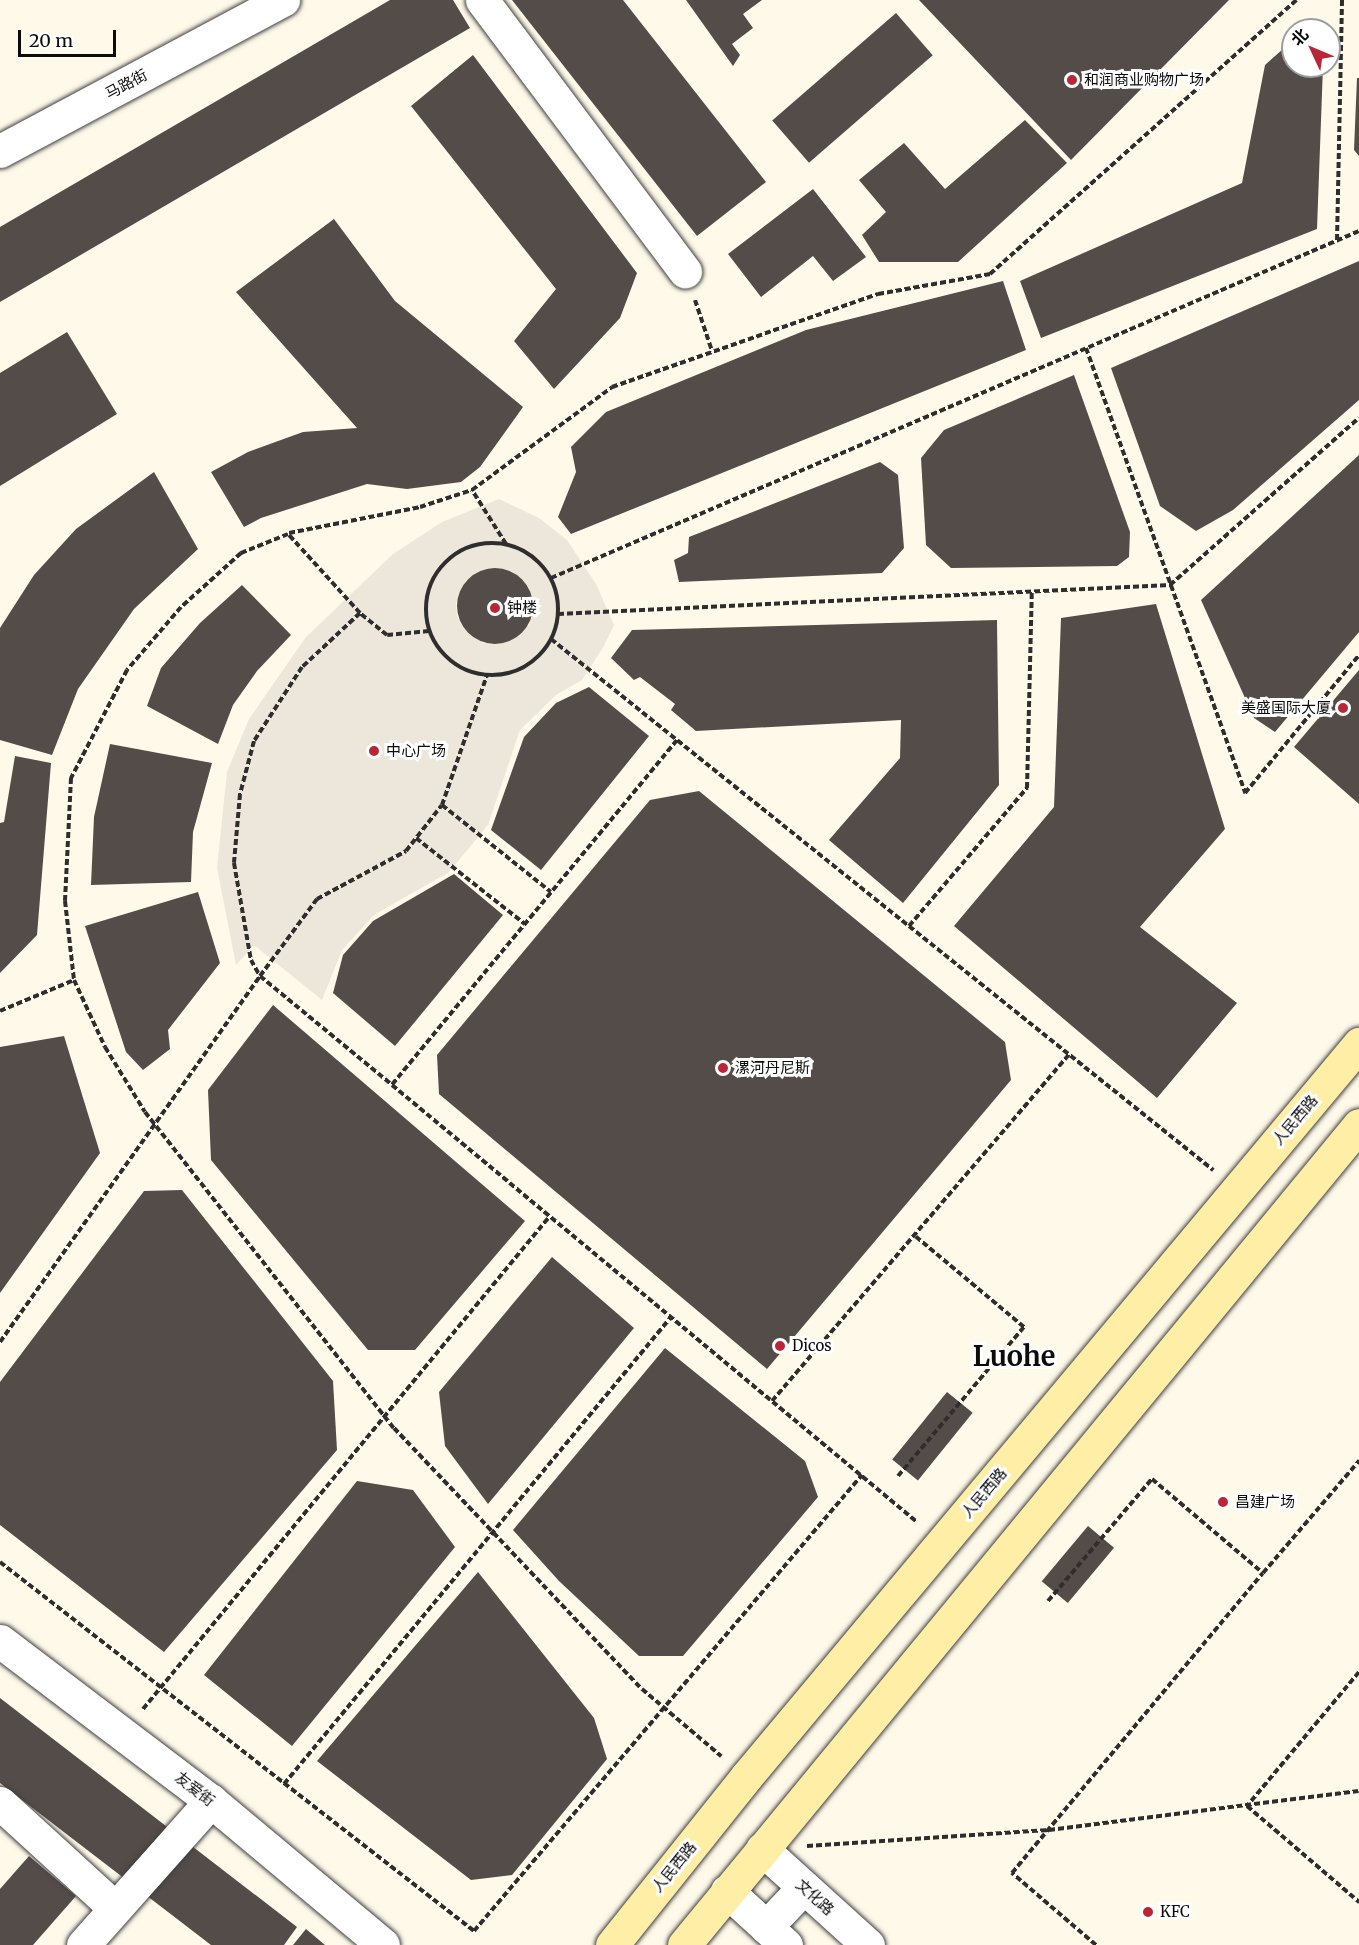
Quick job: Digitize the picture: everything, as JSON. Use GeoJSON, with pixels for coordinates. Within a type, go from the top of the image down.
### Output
{"type":"FeatureCollection","features":[{"type":"Feature","properties":{"kind":"main road","name":"人民西路"},"geometry":{"type":"LineString","coordinates":[[612,1945],[746,1777],[1359,1044]]}},
{"type":"Feature","properties":{"kind":"main road"},"geometry":{"type":"LineString","coordinates":[[684,1945],[1359,1125]]}},
{"type":"Feature","properties":{"kind":"street","name":"马路街"},"geometry":{"type":"LineString","coordinates":[[0,151],[283,0]]}},
{"type":"Feature","properties":{"kind":"street"},"geometry":{"type":"LineString","coordinates":[[482,0],[685,271]]}},
{"type":"Feature","properties":{"kind":"street","name":"友爱街"},"geometry":{"type":"LineString","coordinates":[[0,1641],[125,1733],[211,1801],[383,1945]]}},
{"type":"Feature","properties":{"kind":"street"},"geometry":{"type":"LineString","coordinates":[[83,1945],[211,1801]]}},
{"type":"Feature","properties":{"kind":"street"},"geometry":{"type":"LineString","coordinates":[[5,1817],[115,1908]]}},
{"type":"Feature","properties":{"kind":"street","name":"文化路"},"geometry":{"type":"LineString","coordinates":[[762,1849],[868,1945]]}},
{"type":"Feature","properties":{"kind":"street"},"geometry":{"type":"LineString","coordinates":[[727,1891],[776,1936],[804,1887]]}},
{"type":"Feature","properties":{"kind":"path"},"geometry":{"type":"LineString","coordinates":[[746,1777],[642,1689],[385,1416],[157,1126],[105,1047],[74,980],[65,901],[71,778],[127,670],[181,606],[241,553],[288,534],[420,507],[472,490],[612,387],[878,294],[990,274],[1296,0]]}},
{"type":"Feature","properties":{"kind":"path"},"geometry":{"type":"LineString","coordinates":[[1337,240],[1342,0]]}},
{"type":"Feature","properties":{"kind":"path"},"geometry":{"type":"LineString","coordinates":[[551,578],[1359,231]]}},
{"type":"Feature","properties":{"kind":"path"},"geometry":{"type":"LineString","coordinates":[[685,271],[712,351]]}},
{"type":"Feature","properties":{"kind":"path"},"geometry":{"type":"LineString","coordinates":[[1086,348],[1245,793],[1359,655]]}},
{"type":"Feature","properties":{"kind":"path"},"geometry":{"type":"LineString","coordinates":[[558,614],[1170,585],[1359,418]]}},
{"type":"Feature","properties":{"kind":"path"},"geometry":{"type":"LineString","coordinates":[[472,490],[506,544]]}},
{"type":"Feature","properties":{"kind":"path"},"geometry":{"type":"LineString","coordinates":[[288,534],[360,613],[387,635],[429,631]]}},
{"type":"Feature","properties":{"kind":"path"},"geometry":{"type":"LineString","coordinates":[[486,542],[506,544],[540,562],[551,578],[558,614],[551,639],[524,667],[487,675],[451,662],[429,631],[425,611],[436,573],[466,547],[486,542]]}},
{"type":"Feature","properties":{"kind":"path"},"geometry":{"type":"LineString","coordinates":[[909,926],[1027,788],[1032,590]]}},
{"type":"Feature","properties":{"kind":"path"},"geometry":{"type":"LineString","coordinates":[[360,613],[302,667],[254,741],[240,794],[234,863],[251,960],[260,976],[942,1543]]}},
{"type":"Feature","properties":{"kind":"path"},"geometry":{"type":"LineString","coordinates":[[551,639],[1237,1190]]}},
{"type":"Feature","properties":{"kind":"path"},"geometry":{"type":"LineString","coordinates":[[0,1342],[157,1126],[260,976],[317,899],[406,851],[442,805],[487,675]]}},
{"type":"Feature","properties":{"kind":"path"},"geometry":{"type":"LineString","coordinates":[[392,1085],[677,740]]}},
{"type":"Feature","properties":{"kind":"path"},"geometry":{"type":"LineString","coordinates":[[442,805],[551,892]]}},
{"type":"Feature","properties":{"kind":"path"},"geometry":{"type":"LineString","coordinates":[[416,838],[525,924]]}},
{"type":"Feature","properties":{"kind":"path"},"geometry":{"type":"LineString","coordinates":[[0,1011],[74,980]]}},
{"type":"Feature","properties":{"kind":"path"},"geometry":{"type":"LineString","coordinates":[[772,1401],[1069,1054]]}},
{"type":"Feature","properties":{"kind":"path"},"geometry":{"type":"LineString","coordinates":[[125,1733],[160,1687],[549,1217]]}},
{"type":"Feature","properties":{"kind":"path"},"geometry":{"type":"LineString","coordinates":[[898,1476],[1024,1327],[914,1235]]}},
{"type":"Feature","properties":{"kind":"path"},"geometry":{"type":"LineString","coordinates":[[284,1784],[671,1317]]}},
{"type":"Feature","properties":{"kind":"path"},"geometry":{"type":"LineString","coordinates":[[1096,1945],[1012,1873],[1359,1461]]}},
{"type":"Feature","properties":{"kind":"path"},"geometry":{"type":"LineString","coordinates":[[0,1562],[474,1931],[862,1475]]}},
{"type":"Feature","properties":{"kind":"path"},"geometry":{"type":"LineString","coordinates":[[1048,1601],[1152,1479],[1263,1573]]}},
{"type":"Feature","properties":{"kind":"path"},"geometry":{"type":"LineString","coordinates":[[1246,1806],[1359,1672]]}},
{"type":"Feature","properties":{"kind":"path"},"geometry":{"type":"LineString","coordinates":[[762,1849],[1049,1830],[1359,1791]]}},
{"type":"Feature","properties":{"kind":"path"},"geometry":{"type":"LineString","coordinates":[[1246,1806],[1359,1902]]}},
{"type":"Feature","properties":{"kind":"shaded area","name":"中心广场"},"geometry":{"type":"Polygon","coordinates":[[[499,499],[539,518],[567,540],[596,584],[614,625],[604,646],[582,680],[556,695],[520,730],[488,825],[449,872],[374,915],[342,950],[322,1000],[254,945],[236,965],[217,868],[227,772],[249,719],[306,637],[393,554],[442,522],[499,499]],[[487,568],[466,580],[456,603],[457,616],[463,628],[483,643],[509,642],[529,625],[533,600],[529,588],[512,571],[487,568]]]}},
{"type":"Feature","properties":{"kind":"building"},"geometry":{"type":"Polygon","coordinates":[[[390,0],[453,0],[470,28],[0,302],[0,227],[390,0]]]}},
{"type":"Feature","properties":{"kind":"building"},"geometry":{"type":"Polygon","coordinates":[[[512,0],[623,0],[766,182],[697,236],[512,0]]]}},
{"type":"Feature","properties":{"kind":"building"},"geometry":{"type":"Polygon","coordinates":[[[686,0],[762,0],[743,14],[753,28],[732,44],[740,55],[733,66],[686,0]]]}},
{"type":"Feature","properties":{"kind":"building","name":"和润商业购物广场"},"geometry":{"type":"Polygon","coordinates":[[[919,0],[1229,0],[1071,160],[919,0]]]}},
{"type":"Feature","properties":{"kind":"building"},"geometry":{"type":"Polygon","coordinates":[[[896,13],[933,55],[809,163],[772,121],[896,13]]]}},
{"type":"Feature","properties":{"kind":"building"},"geometry":{"type":"Polygon","coordinates":[[[1281,51],[1281,78],[1323,78],[1317,229],[1041,338],[1020,281],[1242,183],[1265,65],[1281,51]]]}},
{"type":"Feature","properties":{"kind":"building"},"geometry":{"type":"Polygon","coordinates":[[[473,55],[637,273],[620,318],[554,389],[514,341],[556,289],[411,106],[473,55]]]}},
{"type":"Feature","properties":{"kind":"building"},"geometry":{"type":"Polygon","coordinates":[[[1357,78],[1359,78],[1359,156],[1354,150],[1357,78]]]}},
{"type":"Feature","properties":{"kind":"building"},"geometry":{"type":"Polygon","coordinates":[[[1025,120],[1067,163],[958,262],[879,262],[862,235],[886,212],[859,180],[904,143],[945,189],[1025,120]]]}},
{"type":"Feature","properties":{"kind":"building"},"geometry":{"type":"Polygon","coordinates":[[[813,189],[866,257],[833,281],[813,256],[761,297],[728,254],[813,189]]]}},
{"type":"Feature","properties":{"kind":"building"},"geometry":{"type":"Polygon","coordinates":[[[334,219],[395,301],[523,407],[480,467],[461,482],[407,489],[367,484],[261,518],[244,527],[211,472],[248,452],[303,432],[357,428],[236,292],[334,219]]]}},
{"type":"Feature","properties":{"kind":"building"},"geometry":{"type":"Polygon","coordinates":[[[1359,261],[1359,400],[1233,510],[1196,531],[1160,506],[1111,368],[1359,261]]]}},
{"type":"Feature","properties":{"kind":"building"},"geometry":{"type":"Polygon","coordinates":[[[1003,281],[1026,350],[571,534],[558,517],[576,472],[571,447],[606,412],[806,330],[1003,281]]]}},
{"type":"Feature","properties":{"kind":"building"},"geometry":{"type":"Polygon","coordinates":[[[67,332],[117,414],[0,486],[0,373],[67,332]]]}},
{"type":"Feature","properties":{"kind":"building"},"geometry":{"type":"Polygon","coordinates":[[[1074,375],[1130,532],[1129,557],[1117,566],[951,568],[926,545],[921,458],[944,430],[1074,375]]]}},
{"type":"Feature","properties":{"kind":"building"},"geometry":{"type":"Polygon","coordinates":[[[1359,455],[1359,632],[1275,732],[1254,718],[1201,600],[1359,455]]]}},
{"type":"Feature","properties":{"kind":"building"},"geometry":{"type":"Polygon","coordinates":[[[880,462],[898,475],[904,548],[882,573],[679,582],[674,560],[688,553],[689,537],[880,462]]]}},
{"type":"Feature","properties":{"kind":"building"},"geometry":{"type":"Polygon","coordinates":[[[154,472],[198,549],[134,609],[78,689],[52,755],[0,740],[0,628],[34,575],[76,529],[154,472]]]}},
{"type":"Feature","properties":{"kind":"building","name":"钟楼"},"geometry":{"type":"Polygon","coordinates":[[[488,568],[502,568],[516,574],[527,585],[533,599],[530,621],[522,633],[502,644],[488,644],[474,638],[463,627],[457,613],[457,599],[463,585],[474,574],[488,568]]]}},
{"type":"Feature","properties":{"kind":"building"},"geometry":{"type":"Polygon","coordinates":[[[242,585],[291,635],[257,671],[233,705],[218,744],[147,706],[161,668],[200,623],[242,585]]]}},
{"type":"Feature","properties":{"kind":"building"},"geometry":{"type":"Polygon","coordinates":[[[1156,604],[1225,829],[1140,927],[1237,1003],[1157,1098],[954,926],[1054,807],[1061,618],[1156,604]]]}},
{"type":"Feature","properties":{"kind":"building"},"geometry":{"type":"Polygon","coordinates":[[[997,620],[999,785],[903,903],[829,840],[900,758],[901,720],[696,731],[671,710],[675,704],[640,677],[634,680],[611,658],[632,630],[997,620]]]}},
{"type":"Feature","properties":{"kind":"building","name":"美盛国际大厦"},"geometry":{"type":"Polygon","coordinates":[[[1359,670],[1359,804],[1294,747],[1359,670]]]}},
{"type":"Feature","properties":{"kind":"building"},"geometry":{"type":"Polygon","coordinates":[[[589,687],[649,736],[541,870],[491,830],[524,737],[556,703],[589,687]]]}},
{"type":"Feature","properties":{"kind":"building"},"geometry":{"type":"Polygon","coordinates":[[[110,744],[212,763],[193,832],[191,882],[91,885],[94,817],[110,744]]]}},
{"type":"Feature","properties":{"kind":"building"},"geometry":{"type":"Polygon","coordinates":[[[15,756],[51,763],[37,935],[0,973],[0,823],[4,822],[15,756]]]}},
{"type":"Feature","properties":{"kind":"building","name":"漯河丹尼斯"},"geometry":{"type":"Polygon","coordinates":[[[699,791],[1005,1042],[1011,1080],[767,1369],[439,1094],[437,1055],[650,800],[699,791]]]}},
{"type":"Feature","properties":{"kind":"building"},"geometry":{"type":"Polygon","coordinates":[[[454,874],[503,915],[395,1046],[333,993],[343,955],[373,921],[454,874]]]}},
{"type":"Feature","properties":{"kind":"building"},"geometry":{"type":"Polygon","coordinates":[[[198,892],[220,963],[168,1030],[170,1049],[143,1070],[126,1052],[85,926],[198,892]]]}},
{"type":"Feature","properties":{"kind":"building"},"geometry":{"type":"Polygon","coordinates":[[[273,1005],[525,1221],[415,1350],[368,1350],[211,1160],[208,1090],[273,1005]]]}},
{"type":"Feature","properties":{"kind":"building"},"geometry":{"type":"Polygon","coordinates":[[[64,1036],[100,1153],[0,1293],[0,1047],[64,1036]]]}},
{"type":"Feature","properties":{"kind":"building"},"geometry":{"type":"Polygon","coordinates":[[[182,1190],[333,1381],[337,1450],[164,1652],[0,1525],[0,1382],[144,1191],[182,1190]]]}},
{"type":"Feature","properties":{"kind":"building"},"geometry":{"type":"Polygon","coordinates":[[[552,1257],[634,1328],[488,1504],[445,1446],[439,1392],[552,1257]]]}},
{"type":"Feature","properties":{"kind":"building"},"geometry":{"type":"Polygon","coordinates":[[[665,1348],[805,1461],[818,1497],[683,1656],[639,1656],[559,1581],[513,1530],[665,1348]]]}},
{"type":"Feature","properties":{"kind":"building"},"geometry":{"type":"Polygon","coordinates":[[[947,1392],[973,1413],[918,1480],[892,1460],[947,1392]]]}},
{"type":"Feature","properties":{"kind":"building"},"geometry":{"type":"Polygon","coordinates":[[[357,1481],[413,1490],[455,1547],[292,1746],[204,1675],[357,1481]]]}},
{"type":"Feature","properties":{"kind":"building"},"geometry":{"type":"Polygon","coordinates":[[[1088,1526],[1114,1548],[1068,1603],[1042,1581],[1088,1526]]]}},
{"type":"Feature","properties":{"kind":"building"},"geometry":{"type":"Polygon","coordinates":[[[478,1572],[594,1718],[607,1759],[512,1875],[471,1880],[317,1761],[478,1572]]]}},
{"type":"Feature","properties":{"kind":"building"},"geometry":{"type":"Polygon","coordinates":[[[0,1698],[297,1927],[284,1945],[211,1945],[0,1783],[0,1698]]]}},
{"type":"Feature","properties":{"kind":"building"},"geometry":{"type":"Polygon","coordinates":[[[29,1856],[76,1896],[33,1945],[0,1945],[0,1889],[29,1856]]]}},
{"type":"Feature","properties":{"kind":"building"},"geometry":{"type":"Polygon","coordinates":[[[306,1929],[325,1945],[293,1945],[306,1929]]]}},
{"type":"Feature","properties":{"kind":"place","name":"和润商业购物广场"},"geometry":{"type":"Point","coordinates":[1072,80]}},
{"type":"Feature","properties":{"kind":"place","name":"钟楼"},"geometry":{"type":"Point","coordinates":[495,608]}},
{"type":"Feature","properties":{"kind":"place","name":"美盛国际大厦"},"geometry":{"type":"Point","coordinates":[1343,708]}},
{"type":"Feature","properties":{"kind":"place","name":"中心广场"},"geometry":{"type":"Point","coordinates":[374,751]}},
{"type":"Feature","properties":{"kind":"place","name":"漯河丹尼斯"},"geometry":{"type":"Point","coordinates":[723,1068]}},
{"type":"Feature","properties":{"kind":"place","name":"Dicos"},"geometry":{"type":"Point","coordinates":[780,1346]}},
{"type":"Feature","properties":{"kind":"place","name":"昌建广场"},"geometry":{"type":"Point","coordinates":[1223,1502]}},
{"type":"Feature","properties":{"kind":"place","name":"KFC"},"geometry":{"type":"Point","coordinates":[1148,1912]}},
{"type":"Feature","properties":{"kind":"district","name":"Luohe"},"geometry":{"type":"Point","coordinates":[1014,1357]}}]}
